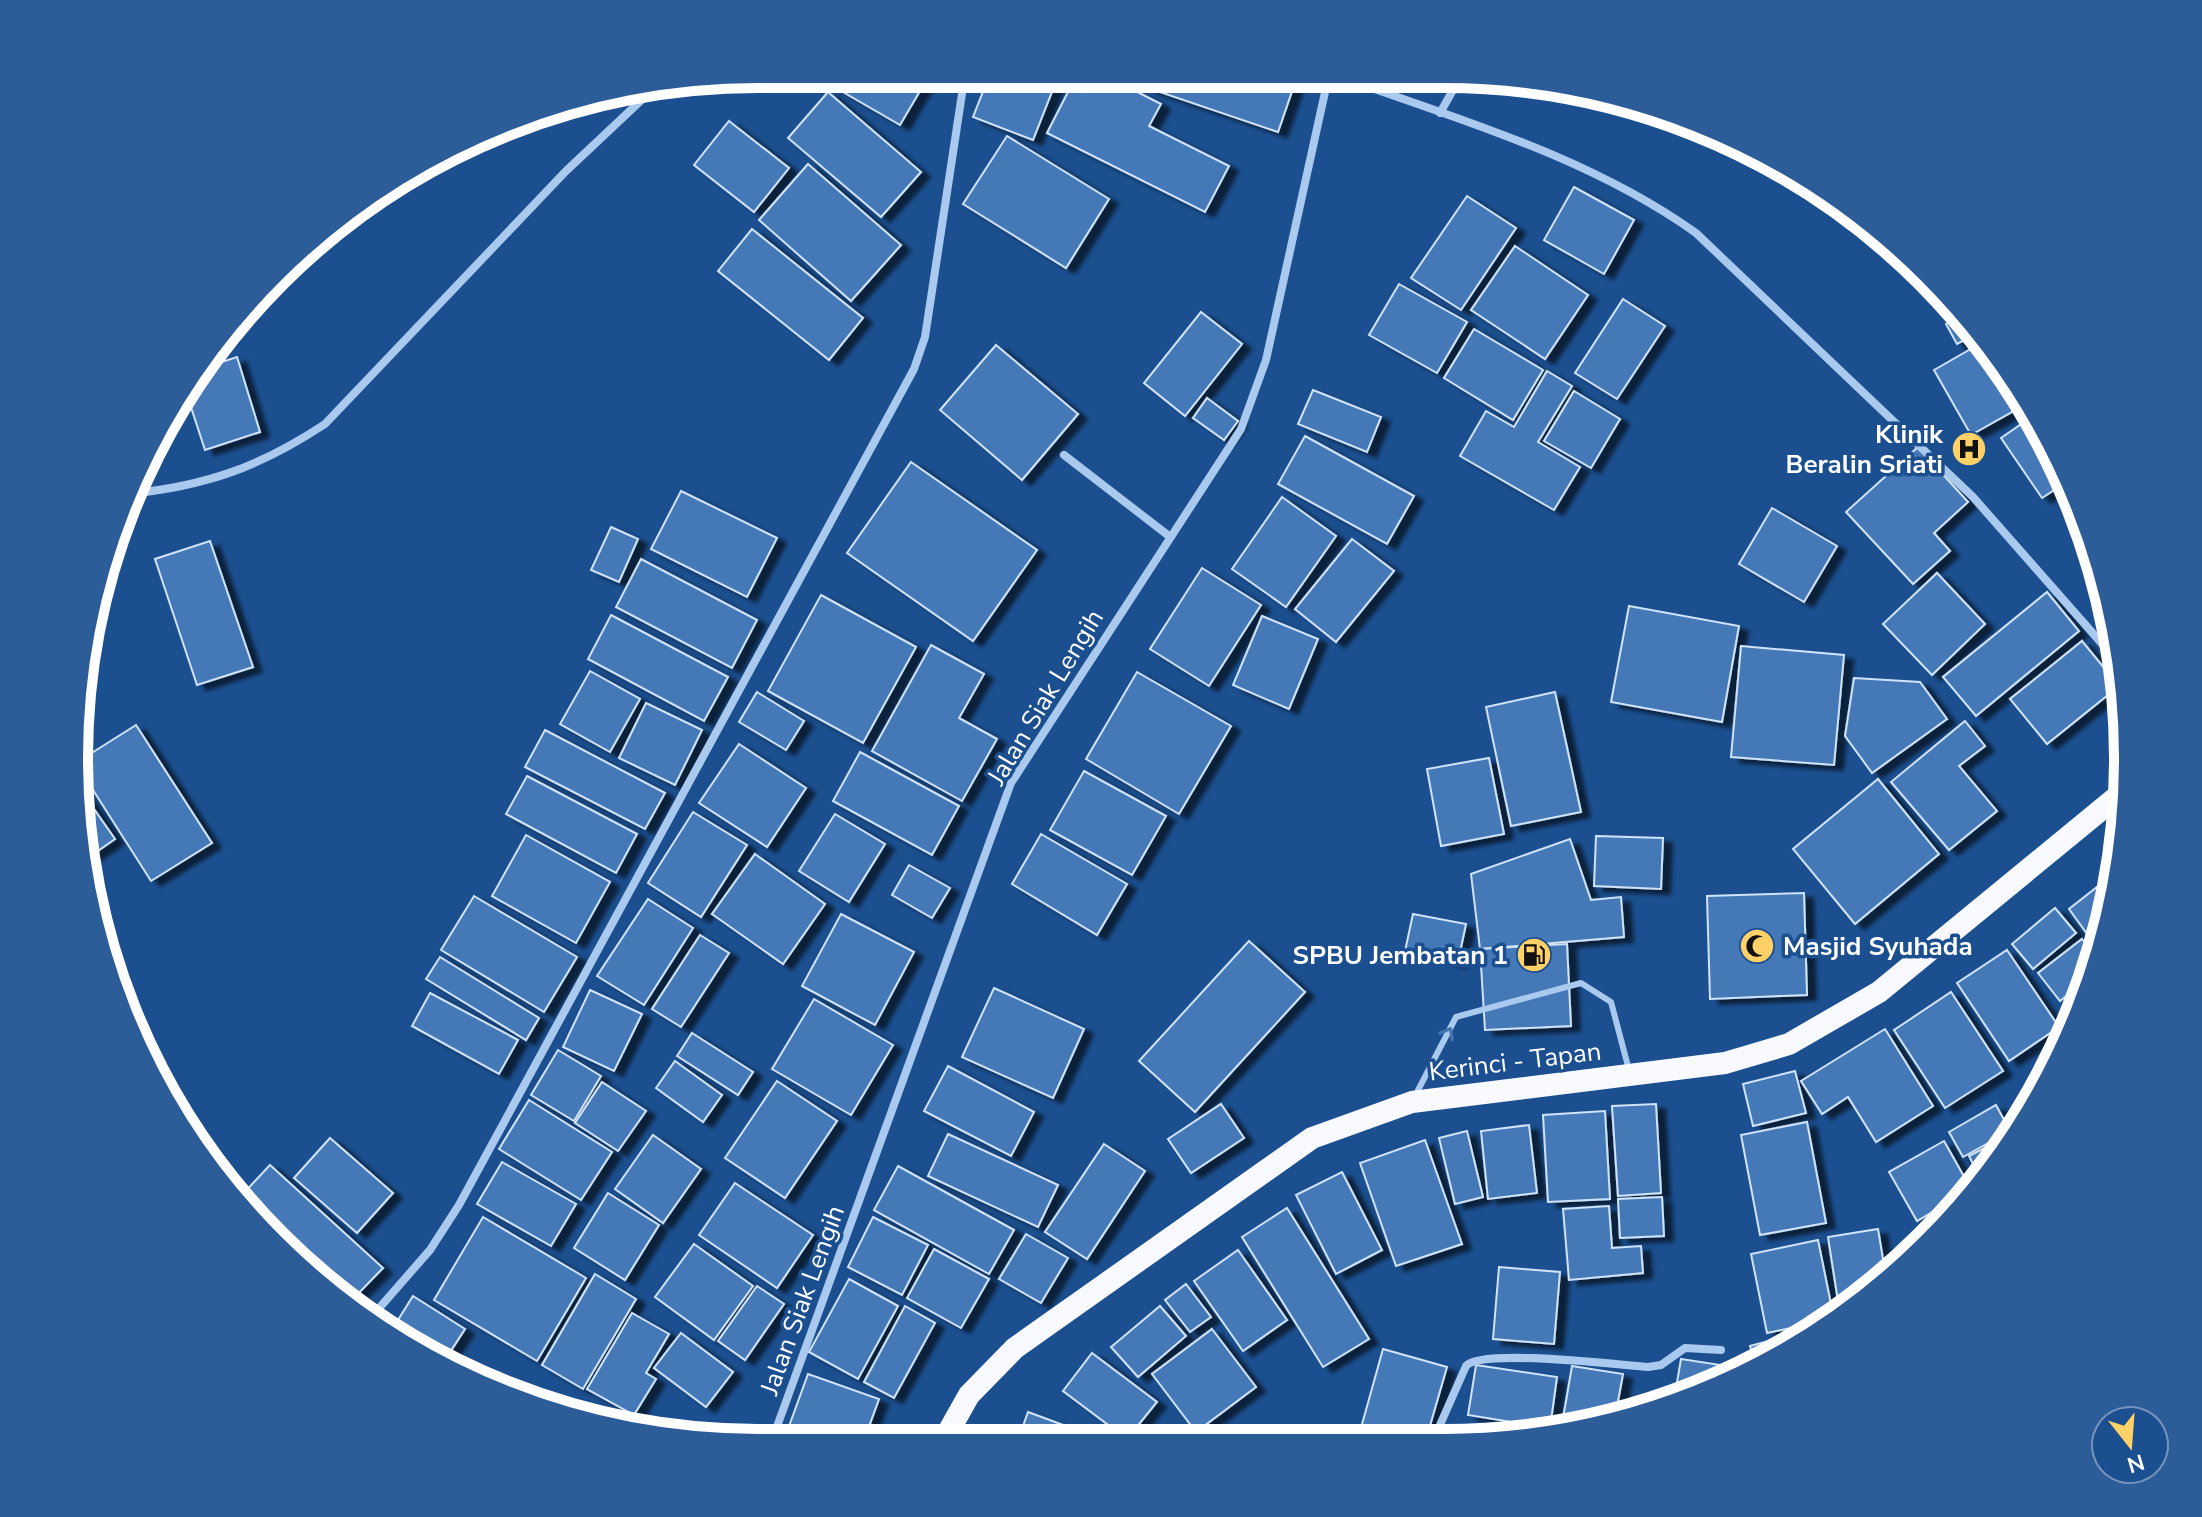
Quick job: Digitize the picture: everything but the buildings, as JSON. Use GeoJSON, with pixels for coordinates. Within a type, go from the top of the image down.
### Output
{"type":"FeatureCollection","features":[{"type":"Feature","properties":{"kind":"highway","name":"Kerinci - Tapan"},"geometry":{"type":"LineString","coordinates":[[950,1429],[969,1395],[1015,1348],[1312,1138],[1412,1102],[1725,1063],[1789,1044],[1879,992],[2113,799]]}},
{"type":"Feature","properties":{"kind":"street"},"geometry":{"type":"LineString","coordinates":[[378,1310],[430,1250],[459,1205],[914,369],[925,337],[963,88]]}},
{"type":"Feature","properties":{"kind":"street","name":"Jalan Siak Lengih"},"geometry":{"type":"LineString","coordinates":[[776,1429],[1011,783],[1241,429],[1266,360],[1328,88]]}},
{"type":"Feature","properties":{"kind":"street"},"geometry":{"type":"LineString","coordinates":[[1370,88],[1598,173],[1651,201],[1696,233],[1973,497],[2104,646]]}},
{"type":"Feature","properties":{"kind":"street"},"geometry":{"type":"LineString","coordinates":[[1440,113],[1454,88]]}},
{"type":"Feature","properties":{"kind":"street"},"geometry":{"type":"LineString","coordinates":[[143,493],[182,489],[233,474],[281,453],[325,424],[566,171],[643,99]]}},
{"type":"Feature","properties":{"kind":"street"},"geometry":{"type":"LineString","coordinates":[[1064,455],[1169,536]]}},
{"type":"Feature","properties":{"kind":"street"},"geometry":{"type":"LineString","coordinates":[[2103,806],[2112,814]]}},
{"type":"Feature","properties":{"kind":"street"},"geometry":{"type":"LineString","coordinates":[[1438,1429],[1466,1366],[1474,1359],[1500,1357],[1648,1367],[1661,1365],[1685,1348],[1721,1350]]}},
{"type":"Feature","properties":{"kind":"lane"},"geometry":{"type":"LineString","coordinates":[[1412,1102],[1456,1017],[1581,983],[1611,1002],[1630,1075]]}},
{"type":"Feature","properties":{"kind":"place","name":"Klinik Beralin Sriati"},"geometry":{"type":"Point","coordinates":[1969,449]}},
{"type":"Feature","properties":{"kind":"place","name":"Masjid Syuhada"},"geometry":{"type":"Point","coordinates":[1757,946]}},
{"type":"Feature","properties":{"kind":"place","name":"SPBU Jembatan 1"},"geometry":{"type":"Point","coordinates":[1534,955]}}]}
